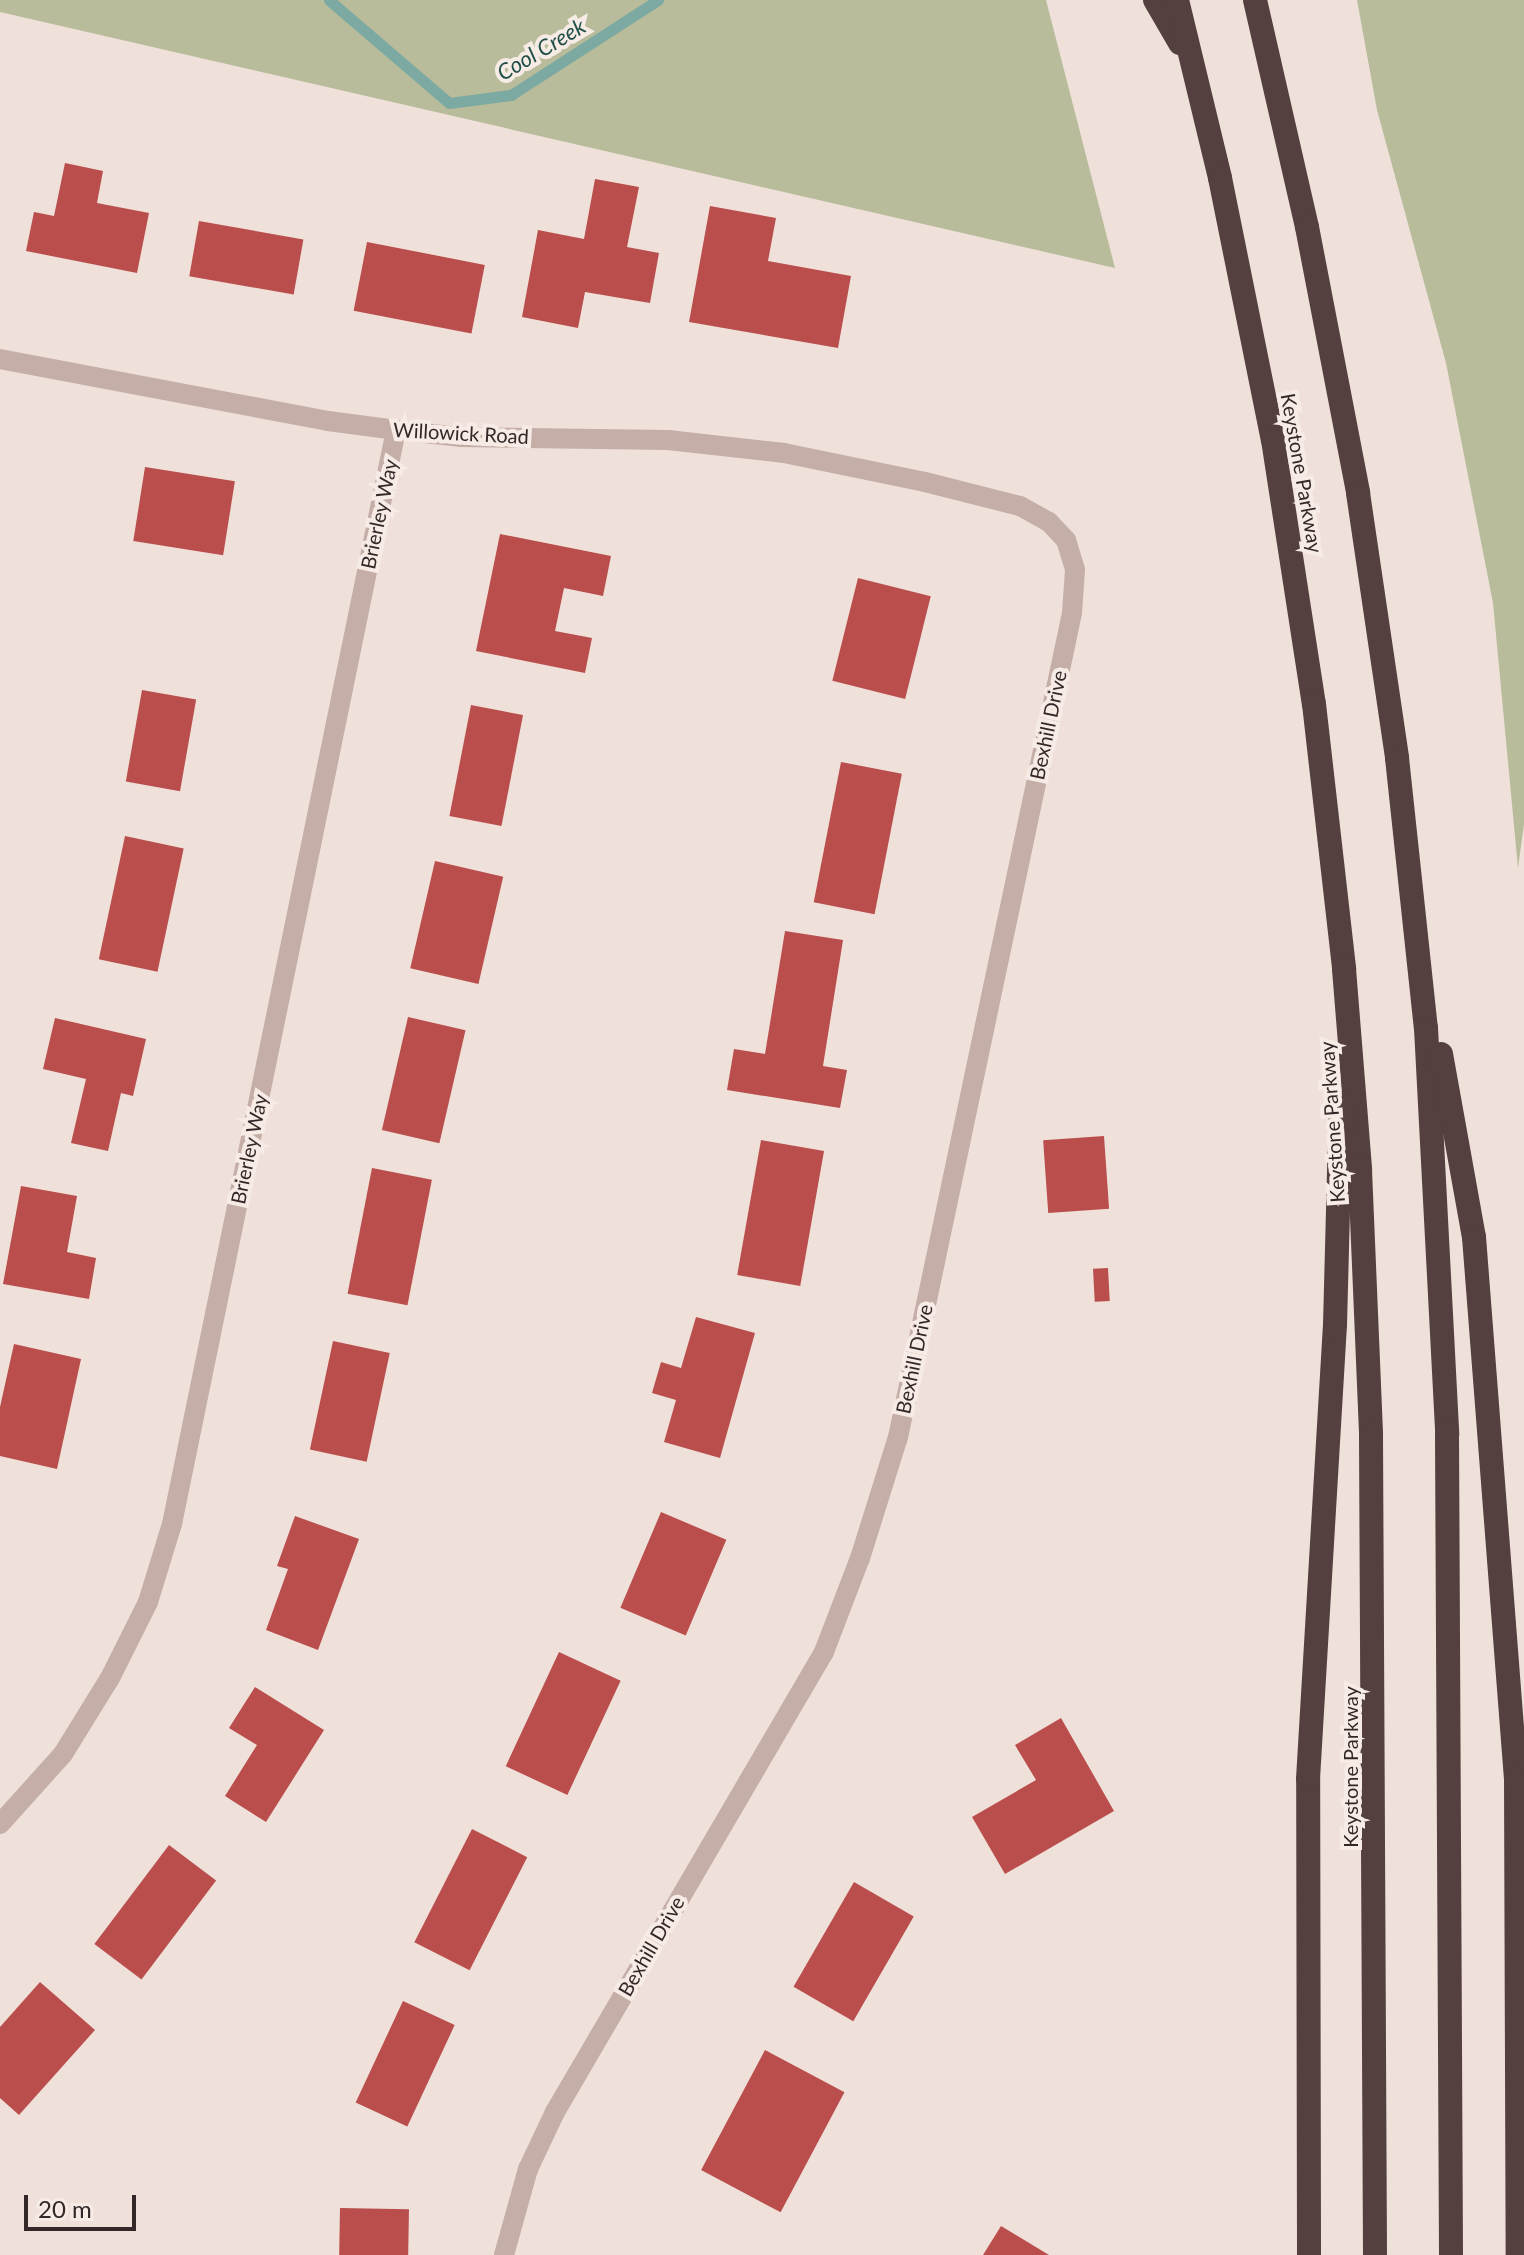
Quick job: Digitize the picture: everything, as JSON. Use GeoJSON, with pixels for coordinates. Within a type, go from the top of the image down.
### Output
{"type":"FeatureCollection","features":[{"type":"Feature","properties":{"kind":"highway"},"geometry":{"type":"LineString","coordinates":[[1155,0],[1195,70]]}},
{"type":"Feature","properties":{"kind":"highway","name":"Keystone Parkway"},"geometry":{"type":"LineString","coordinates":[[1177,0],[1248,309],[1278,469],[1316,717],[1344,969],[1360,1170],[1369,1375],[1375,2255]]}},
{"type":"Feature","properties":{"kind":"highway"},"geometry":{"type":"LineString","coordinates":[[1258,0],[1307,227],[1358,493],[1379,626],[1413,895],[1435,1161],[1447,1434],[1451,2255]]}},
{"type":"Feature","properties":{"kind":"highway"},"geometry":{"type":"LineString","coordinates":[[1413,895],[1474,1237],[1516,1779],[1518,2255]]}},
{"type":"Feature","properties":{"kind":"highway"},"geometry":{"type":"LineString","coordinates":[[1309,2255],[1308,1779],[1335,1325],[1344,969]]}},
{"type":"Feature","properties":{"kind":"street","name":"Willowick Road"},"geometry":{"type":"LineString","coordinates":[[0,359],[328,421],[460,437],[668,440],[784,453],[925,482]]}},
{"type":"Feature","properties":{"kind":"street","name":"Brierley Way"},"geometry":{"type":"LineString","coordinates":[[0,1824],[63,1754],[110,1678],[148,1602],[172,1524],[396,430]]}},
{"type":"Feature","properties":{"kind":"street","name":"Bexhill Drive"},"geometry":{"type":"LineString","coordinates":[[504,2255],[528,2169],[555,2112],[824,1652],[860,1558],[898,1437],[1072,613],[1075,570],[1066,540],[1049,522],[1020,506],[925,482]]}},
{"type":"Feature","properties":{"kind":"green space"},"geometry":{"type":"Polygon","coordinates":[[[0,0],[1046,0],[1115,268],[0,12],[0,0]]]}},
{"type":"Feature","properties":{"kind":"green space"},"geometry":{"type":"Polygon","coordinates":[[[1357,0],[1524,0],[1524,824],[1518,868],[1493,603],[1446,363],[1377,110],[1357,0]]]}},
{"type":"Feature","properties":{"kind":"building"},"geometry":{"type":"Polygon","coordinates":[[[65,163],[103,171],[97,203],[149,213],[137,273],[26,251],[34,212],[54,216],[65,163]]]}},
{"type":"Feature","properties":{"kind":"building"},"geometry":{"type":"Polygon","coordinates":[[[595,179],[639,187],[627,247],[659,253],[650,303],[585,292],[578,328],[522,317],[538,230],[584,239],[595,179]]]}},
{"type":"Feature","properties":{"kind":"building"},"geometry":{"type":"Polygon","coordinates":[[[710,206],[776,218],[768,261],[851,276],[838,348],[689,322],[710,206]]]}},
{"type":"Feature","properties":{"kind":"building"},"geometry":{"type":"Polygon","coordinates":[[[199,221],[303,239],[294,295],[189,276],[199,221]]]}},
{"type":"Feature","properties":{"kind":"building"},"geometry":{"type":"Polygon","coordinates":[[[367,242],[485,265],[471,334],[354,311],[367,242]]]}},
{"type":"Feature","properties":{"kind":"building"},"geometry":{"type":"Polygon","coordinates":[[[145,467],[235,481],[223,555],[133,541],[145,467]]]}},
{"type":"Feature","properties":{"kind":"building"},"geometry":{"type":"Polygon","coordinates":[[[500,534],[611,556],[603,596],[564,588],[555,631],[592,638],[585,673],[476,651],[500,534]]]}},
{"type":"Feature","properties":{"kind":"building"},"geometry":{"type":"Polygon","coordinates":[[[858,578],[931,596],[905,699],[832,681],[858,578]]]}},
{"type":"Feature","properties":{"kind":"building"},"geometry":{"type":"Polygon","coordinates":[[[142,690],[196,700],[180,791],[126,782],[142,690]]]}},
{"type":"Feature","properties":{"kind":"building"},"geometry":{"type":"Polygon","coordinates":[[[471,705],[523,715],[501,826],[449,816],[471,705]]]}},
{"type":"Feature","properties":{"kind":"building"},"geometry":{"type":"Polygon","coordinates":[[[841,762],[902,774],[875,914],[814,902],[841,762]]]}},
{"type":"Feature","properties":{"kind":"building"},"geometry":{"type":"Polygon","coordinates":[[[125,836],[184,848],[157,972],[99,959],[125,836]]]}},
{"type":"Feature","properties":{"kind":"building"},"geometry":{"type":"Polygon","coordinates":[[[435,861],[503,877],[478,984],[410,968],[435,861]]]}},
{"type":"Feature","properties":{"kind":"building"},"geometry":{"type":"Polygon","coordinates":[[[785,931],[843,940],[823,1066],[847,1070],[840,1108],[727,1090],[734,1049],[765,1054],[785,931]]]}},
{"type":"Feature","properties":{"kind":"building"},"geometry":{"type":"Polygon","coordinates":[[[408,1017],[465,1030],[439,1143],[382,1130],[408,1017]]]}},
{"type":"Feature","properties":{"kind":"building"},"geometry":{"type":"Polygon","coordinates":[[[55,1018],[146,1039],[133,1096],[121,1093],[108,1151],[71,1143],[86,1079],[43,1069],[55,1018]]]}},
{"type":"Feature","properties":{"kind":"building"},"geometry":{"type":"Polygon","coordinates":[[[1104,1136],[1109,1209],[1048,1213],[1043,1140],[1104,1136]]]}},
{"type":"Feature","properties":{"kind":"building"},"geometry":{"type":"Polygon","coordinates":[[[761,1140],[824,1151],[800,1286],[737,1275],[761,1140]]]}},
{"type":"Feature","properties":{"kind":"building"},"geometry":{"type":"Polygon","coordinates":[[[372,1168],[432,1180],[407,1305],[348,1294],[372,1168]]]}},
{"type":"Feature","properties":{"kind":"building"},"geometry":{"type":"Polygon","coordinates":[[[21,1186],[77,1196],[67,1252],[96,1258],[89,1299],[3,1284],[21,1186]]]}},
{"type":"Feature","properties":{"kind":"building"},"geometry":{"type":"Polygon","coordinates":[[[1108,1268],[1110,1301],[1095,1302],[1093,1269],[1108,1268]]]}},
{"type":"Feature","properties":{"kind":"building"},"geometry":{"type":"Polygon","coordinates":[[[696,1317],[755,1333],[720,1458],[664,1442],[676,1400],[652,1393],[661,1362],[681,1368],[696,1317]]]}},
{"type":"Feature","properties":{"kind":"building"},"geometry":{"type":"Polygon","coordinates":[[[333,1341],[390,1353],[367,1462],[310,1450],[333,1341]]]}},
{"type":"Feature","properties":{"kind":"building"},"geometry":{"type":"Polygon","coordinates":[[[14,1344],[81,1359],[57,1469],[0,1456],[0,1407],[14,1344]]]}},
{"type":"Feature","properties":{"kind":"building"},"geometry":{"type":"Polygon","coordinates":[[[661,1512],[726,1540],[686,1635],[620,1608],[661,1512]]]}},
{"type":"Feature","properties":{"kind":"building"},"geometry":{"type":"Polygon","coordinates":[[[295,1516],[359,1539],[318,1650],[266,1630],[288,1569],[277,1566],[295,1516]]]}},
{"type":"Feature","properties":{"kind":"building"},"geometry":{"type":"Polygon","coordinates":[[[559,1652],[621,1681],[567,1795],[506,1766],[559,1652]]]}},
{"type":"Feature","properties":{"kind":"building"},"geometry":{"type":"Polygon","coordinates":[[[255,1687],[324,1730],[266,1822],[225,1796],[257,1745],[229,1728],[255,1687]]]}},
{"type":"Feature","properties":{"kind":"building"},"geometry":{"type":"Polygon","coordinates":[[[1061,1718],[1114,1811],[1005,1874],[972,1817],[1036,1780],[1015,1745],[1061,1718]]]}},
{"type":"Feature","properties":{"kind":"building"},"geometry":{"type":"Polygon","coordinates":[[[472,1829],[527,1857],[470,1970],[414,1942],[472,1829]]]}},
{"type":"Feature","properties":{"kind":"building"},"geometry":{"type":"Polygon","coordinates":[[[169,1845],[216,1881],[141,1980],[94,1944],[169,1845]]]}},
{"type":"Feature","properties":{"kind":"building"},"geometry":{"type":"Polygon","coordinates":[[[854,1882],[914,1916],[853,2021],[794,1987],[854,1882]]]}},
{"type":"Feature","properties":{"kind":"building"},"geometry":{"type":"Polygon","coordinates":[[[40,1982],[95,2030],[19,2115],[0,2098],[0,2027],[40,1982]]]}},
{"type":"Feature","properties":{"kind":"building"},"geometry":{"type":"Polygon","coordinates":[[[403,2001],[455,2025],[407,2127],[356,2103],[403,2001]]]}},
{"type":"Feature","properties":{"kind":"building"},"geometry":{"type":"Polygon","coordinates":[[[765,2050],[844,2092],[781,2212],[701,2170],[765,2050]]]}},
{"type":"Feature","properties":{"kind":"building"},"geometry":{"type":"Polygon","coordinates":[[[340,2208],[409,2209],[408,2255],[339,2255],[340,2208]]]}},
{"type":"Feature","properties":{"kind":"building"},"geometry":{"type":"Polygon","coordinates":[[[1001,2226],[1049,2255],[983,2255],[1001,2226]]]}},
{"type":"Feature","properties":{"kind":"waterway","name":"Cool Creek"},"geometry":{"type":"LineString","coordinates":[[329,0],[449,103],[511,95],[658,0]]}}]}
